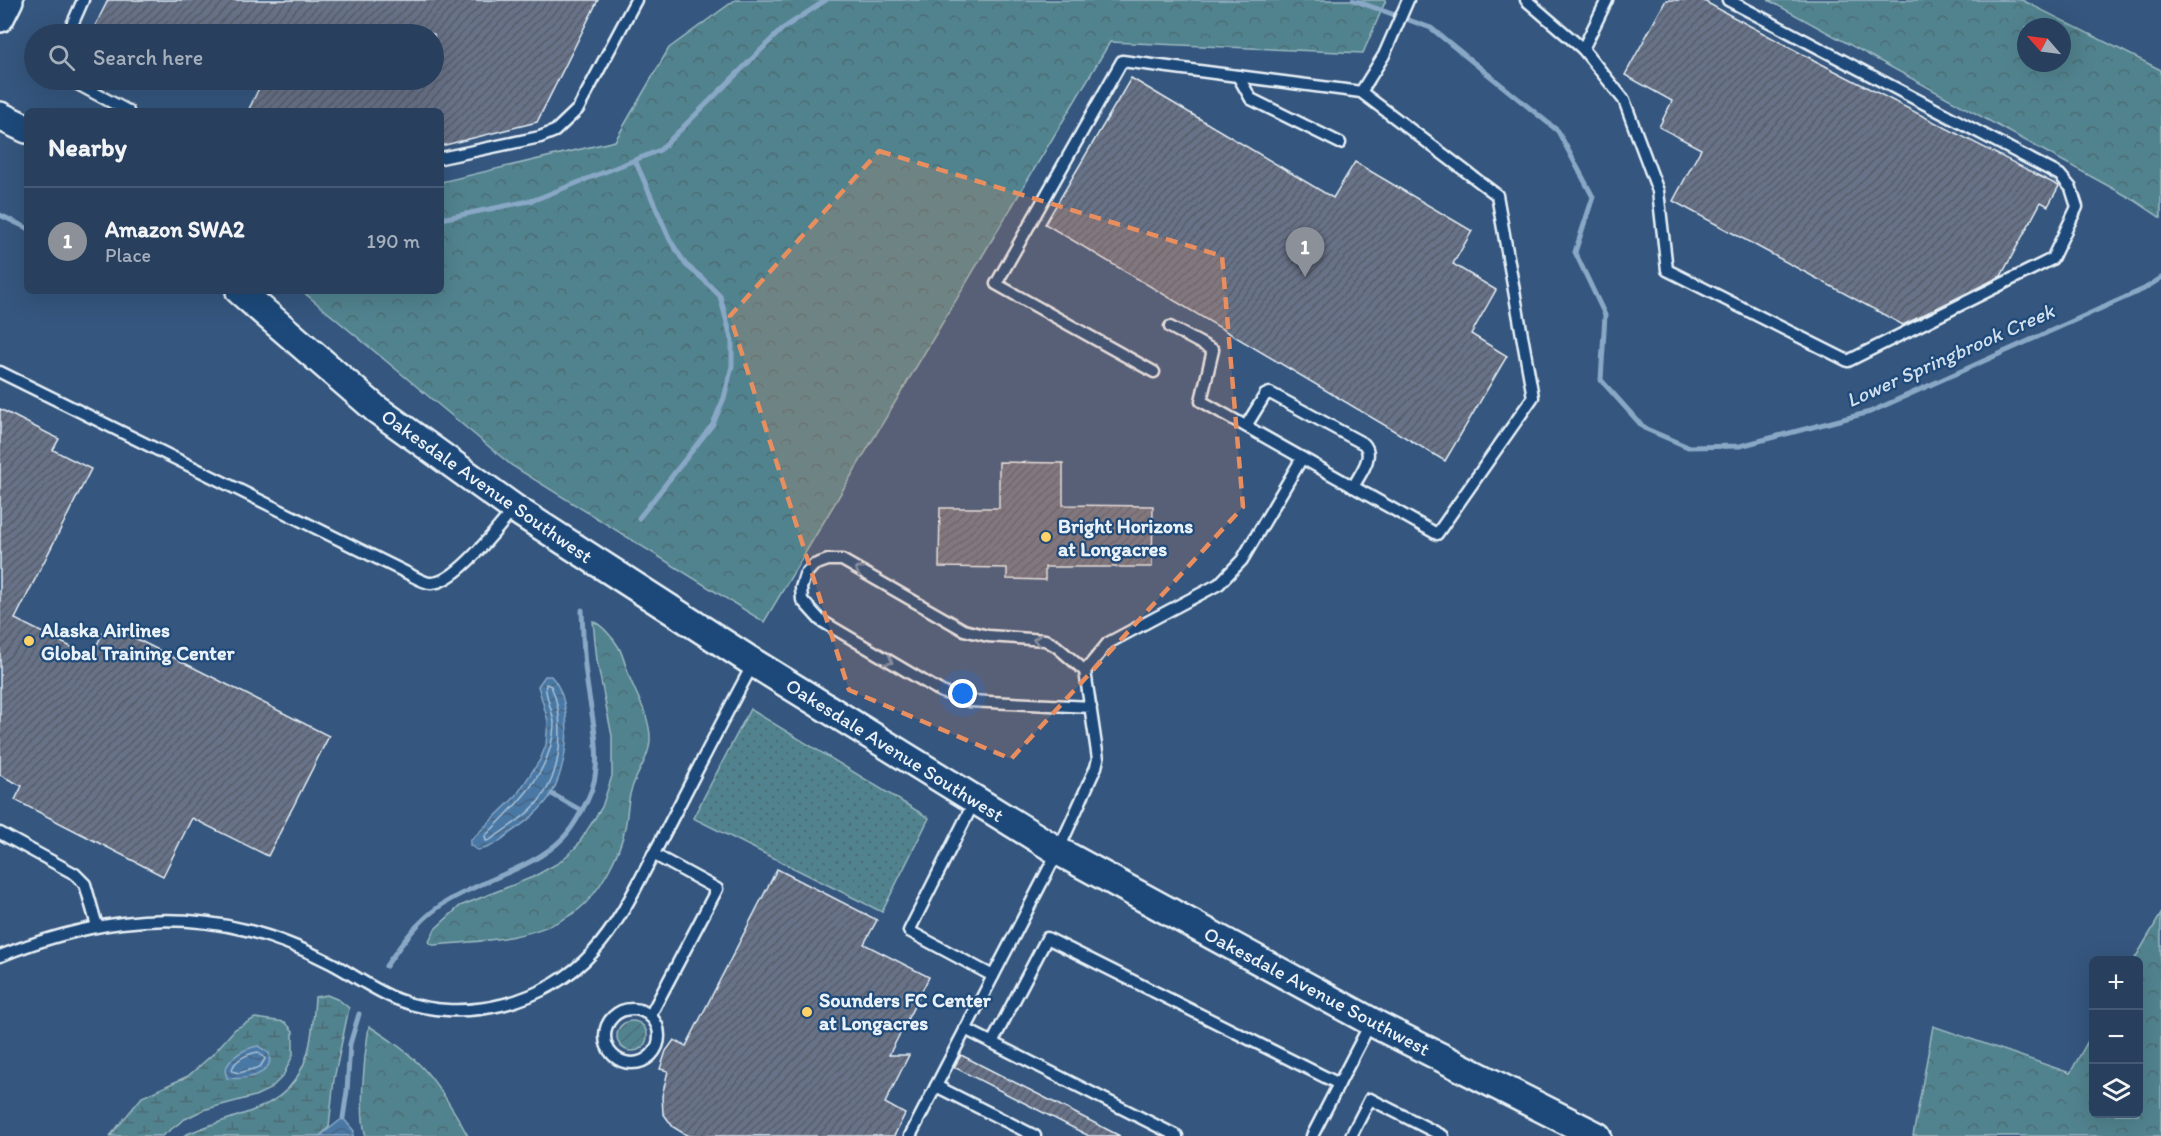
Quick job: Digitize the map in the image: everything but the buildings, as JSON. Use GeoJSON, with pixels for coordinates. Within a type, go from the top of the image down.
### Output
{"type":"FeatureCollection","features":[{"type":"Feature","properties":{"kind":"street"},"geometry":{"type":"LineString","coordinates":[[0,18],[9,0]]}},
{"type":"Feature","properties":{"kind":"street"},"geometry":{"type":"LineString","coordinates":[[0,116],[24,128]]}},
{"type":"Feature","properties":{"kind":"street","name":"Oakesdale Avenue Southwest"},"geometry":{"type":"LineString","coordinates":[[246,297],[376,409],[515,509],[754,663],[1058,851],[1372,1022],[1597,1136]]}},
{"type":"Feature","properties":{"kind":"lane"},"geometry":{"type":"LineString","coordinates":[[444,157],[540,137],[555,131],[578,109],[636,0]]}},
{"type":"Feature","properties":{"kind":"lane"},"geometry":{"type":"LineString","coordinates":[[1361,92],[1384,55],[1408,0]]}},
{"type":"Feature","properties":{"kind":"lane"},"geometry":{"type":"LineString","coordinates":[[1526,0],[1583,49],[1624,100],[1658,191],[1667,270],[1848,361],[2052,259],[2077,207],[2070,188],[2060,175],[1728,0]]}},
{"type":"Feature","properties":{"kind":"lane"},"geometry":{"type":"LineString","coordinates":[[1583,49],[1607,0]]}},
{"type":"Feature","properties":{"kind":"lane"},"geometry":{"type":"LineString","coordinates":[[72,24],[82,1]]}},
{"type":"Feature","properties":{"kind":"lane"},"geometry":{"type":"LineString","coordinates":[[1154,372],[996,284],[1122,61],[1361,92],[1497,195],[1533,397],[1437,534],[1201,401],[1213,350],[1170,327]]}},
{"type":"Feature","properties":{"kind":"lane"},"geometry":{"type":"LineString","coordinates":[[1238,76],[1251,99],[1340,143]]}},
{"type":"Feature","properties":{"kind":"lane"},"geometry":{"type":"LineString","coordinates":[[89,90],[122,108]]}},
{"type":"Feature","properties":{"kind":"lane"},"geometry":{"type":"LineString","coordinates":[[0,372],[149,447],[431,583],[446,579],[472,558],[515,509]]}},
{"type":"Feature","properties":{"kind":"lane"},"geometry":{"type":"LineString","coordinates":[[1246,426],[1265,395],[1270,393],[1364,444],[1369,456],[1353,487]]}},
{"type":"Feature","properties":{"kind":"lane"},"geometry":{"type":"LineString","coordinates":[[1085,671],[1108,643],[1219,584],[1242,560],[1302,458]]}},
{"type":"Feature","properties":{"kind":"lane"},"geometry":{"type":"LineString","coordinates":[[910,1136],[1071,825],[1098,759],[1091,707],[1085,671],[1056,646],[1044,640],[988,636],[964,630],[842,560],[828,560],[814,565],[805,575],[801,588],[802,600],[820,620],[942,692],[969,701],[1091,707]]}},
{"type":"Feature","properties":{"kind":"lane"},"geometry":{"type":"LineString","coordinates":[[0,956],[45,938],[97,926],[138,921],[180,920],[246,930],[282,941],[400,1001],[435,1009],[484,1008],[508,1004],[534,994],[552,985],[582,963],[615,925],[754,663]]}},
{"type":"Feature","properties":{"kind":"lane"},"geometry":{"type":"LineString","coordinates":[[975,799],[909,931],[993,976]]}},
{"type":"Feature","properties":{"kind":"lane"},"geometry":{"type":"LineString","coordinates":[[0,833],[75,874],[85,884],[97,926]]}},
{"type":"Feature","properties":{"kind":"lane"},"geometry":{"type":"LineString","coordinates":[[650,1016],[717,889],[653,854]]}},
{"type":"Feature","properties":{"kind":"lane"},"geometry":{"type":"LineString","coordinates":[[992,1043],[1047,938],[1339,1083]]}},
{"type":"Feature","properties":{"kind":"lane"},"geometry":{"type":"LineString","coordinates":[[630,1009],[641,1010],[650,1016],[657,1024],[660,1035],[658,1046],[652,1055],[644,1062],[633,1064],[622,1063],[613,1057],[606,1048],[604,1038],[611,1018],[620,1011],[630,1009]]}},
{"type":"Feature","properties":{"kind":"lane"},"geometry":{"type":"LineString","coordinates":[[1312,1136],[1372,1022]]}},
{"type":"Feature","properties":{"kind":"lane"},"geometry":{"type":"LineString","coordinates":[[965,1029],[1177,1136]]}},
{"type":"Feature","properties":{"kind":"lane"},"geometry":{"type":"LineString","coordinates":[[936,1086],[1035,1136]]}},
{"type":"Feature","properties":{"kind":"lane"},"geometry":{"type":"LineString","coordinates":[[1351,1136],[1370,1099],[1443,1136]]}},
{"type":"Feature","properties":{"kind":"highlighted area"},"geometry":{"type":"Polygon","coordinates":[[[879,151],[1222,256],[1243,507],[1011,759],[849,690],[730,316],[879,151]]]}},
{"type":"Feature","properties":{"kind":"green space"},"geometry":{"type":"Polygon","coordinates":[[[735,0],[1386,0],[1363,53],[1110,42],[764,622],[511,465],[306,294],[444,294],[444,181],[615,141],[669,48],[735,0]]]}},
{"type":"Feature","properties":{"kind":"green space"},"geometry":{"type":"Polygon","coordinates":[[[1768,0],[2022,0],[2058,18],[2017,18],[2017,72],[2071,72],[2071,25],[2161,70],[2161,218],[2134,200],[1768,0]]]}},
{"type":"Feature","properties":{"kind":"green space"},"geometry":{"type":"Polygon","coordinates":[[[593,621],[607,632],[620,650],[650,732],[647,753],[630,793],[625,828],[613,861],[594,894],[578,910],[562,920],[527,933],[508,937],[433,945],[429,942],[435,929],[460,906],[533,877],[560,862],[577,846],[602,807],[612,776],[612,736],[597,661],[593,621]]]}},
{"type":"Feature","properties":{"kind":"green space"},"geometry":{"type":"Polygon","coordinates":[[[750,709],[929,818],[882,912],[693,818],[750,709]]]}},
{"type":"Feature","properties":{"kind":"green space"},"geometry":{"type":"Polygon","coordinates":[[[2161,914],[2161,1136],[1913,1136],[1933,1026],[2070,1073],[2089,1039],[2089,1118],[2143,1118],[2143,956],[2136,956],[2161,914]]]}},
{"type":"Feature","properties":{"kind":"green space"},"geometry":{"type":"Polygon","coordinates":[[[327,995],[339,1000],[349,1008],[334,1079],[329,1127],[320,1136],[183,1136],[262,1107],[292,1084],[303,1067],[310,1043],[315,997],[327,995]]]}},
{"type":"Feature","properties":{"kind":"green space"},"geometry":{"type":"Polygon","coordinates":[[[255,1018],[285,1022],[293,1031],[293,1055],[283,1076],[270,1089],[255,1096],[203,1110],[185,1119],[162,1136],[110,1136],[142,1097],[188,1076],[212,1055],[235,1029],[255,1018]]]}},
{"type":"Feature","properties":{"kind":"green space"},"geometry":{"type":"Polygon","coordinates":[[[632,1021],[643,1025],[647,1036],[643,1047],[632,1051],[621,1047],[617,1036],[621,1025],[632,1021]]]}},
{"type":"Feature","properties":{"kind":"green space"},"geometry":{"type":"Polygon","coordinates":[[[369,1026],[400,1048],[425,1070],[468,1136],[366,1136],[362,1098],[369,1026]]]}},
{"type":"Feature","properties":{"kind":"water"},"geometry":{"type":"Polygon","coordinates":[[[545,676],[551,676],[559,688],[567,721],[564,758],[559,776],[553,791],[533,816],[495,844],[477,850],[470,845],[470,841],[516,796],[540,760],[546,745],[548,721],[538,686],[545,676]]]}},
{"type":"Feature","properties":{"kind":"water"},"geometry":{"type":"Polygon","coordinates":[[[258,1046],[269,1053],[270,1061],[263,1072],[249,1077],[227,1078],[225,1070],[234,1057],[247,1049],[258,1046]]]}},
{"type":"Feature","properties":{"kind":"water"},"geometry":{"type":"Polygon","coordinates":[[[343,1118],[354,1131],[353,1136],[320,1136],[343,1118]]]}},
{"type":"Feature","properties":{"kind":"waterway","name":"Lower Springbrook Creek"},"geometry":{"type":"LineString","coordinates":[[444,218],[534,200],[660,150],[782,29],[826,0]]}},
{"type":"Feature","properties":{"kind":"waterway","name":"Lower Springbrook Creek"},"geometry":{"type":"LineString","coordinates":[[1353,0],[1431,28],[1558,131],[1593,197],[1575,252],[1605,315],[1601,380],[1644,428],[1688,447],[1740,446],[1870,412],[2144,289],[2161,278]]}},
{"type":"Feature","properties":{"kind":"waterway"},"geometry":{"type":"LineString","coordinates":[[635,160],[670,240],[686,265],[720,296],[732,341],[732,366],[724,398],[713,424],[639,518]]}},
{"type":"Feature","properties":{"kind":"waterway","name":"Lower Springbrook Creek"},"geometry":{"type":"LineString","coordinates":[[0,215],[24,227]]}},
{"type":"Feature","properties":{"kind":"waterway"},"geometry":{"type":"LineString","coordinates":[[386,966],[410,933],[432,912],[455,897],[520,867],[550,849],[568,832],[584,807],[594,780],[597,757],[587,686],[582,610]]}},
{"type":"Feature","properties":{"kind":"waterway"},"geometry":{"type":"LineString","coordinates":[[552,794],[582,811]]}},
{"type":"Feature","properties":{"kind":"waterway"},"geometry":{"type":"LineString","coordinates":[[343,1118],[350,1044],[359,1014]]}},
{"type":"Feature","properties":{"kind":"place","name":"Amazon SWA2"},"geometry":{"type":"Point","coordinates":[1305,277]}},
{"type":"Feature","properties":{"kind":"place","name":"Bright Horizons at Longacres"},"geometry":{"type":"Point","coordinates":[1046,537]}},
{"type":"Feature","properties":{"kind":"place","name":"Alaska Airlines Global Training Center"},"geometry":{"type":"Point","coordinates":[29,641]}},
{"type":"Feature","properties":{"kind":"place","name":"Sounders FC Center at Longacres"},"geometry":{"type":"Point","coordinates":[807,1012]}}]}
